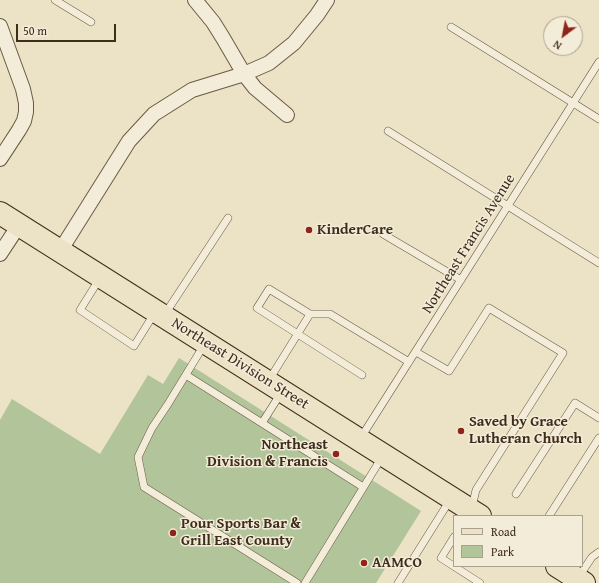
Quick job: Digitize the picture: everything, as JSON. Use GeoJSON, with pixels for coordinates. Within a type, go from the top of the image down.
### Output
{"type":"FeatureCollection","features":[{"type":"Feature","properties":{"kind":"main road","name":"Northeast Division Street"},"geometry":{"type":"LineString","coordinates":[[0,213],[451,497],[473,514]]}},
{"type":"Feature","properties":{"kind":"main road"},"geometry":{"type":"LineString","coordinates":[[559,567],[581,581]]}},
{"type":"Feature","properties":{"kind":"street"},"geometry":{"type":"LineString","coordinates":[[195,0],[223,38],[244,74],[255,88],[287,115]]}},
{"type":"Feature","properties":{"kind":"street"},"geometry":{"type":"LineString","coordinates":[[60,251],[129,141],[154,114],[192,90],[244,74],[268,63],[294,43],[327,0]]}},
{"type":"Feature","properties":{"kind":"street"},"geometry":{"type":"LineString","coordinates":[[0,26],[23,89],[26,112],[24,121],[0,160]]}},
{"type":"Feature","properties":{"kind":"street"},"geometry":{"type":"LineString","coordinates":[[0,254],[19,224]]}},
{"type":"Feature","properties":{"kind":"lane"},"geometry":{"type":"LineString","coordinates":[[56,0],[91,22]]}},
{"type":"Feature","properties":{"kind":"lane"},"geometry":{"type":"LineString","coordinates":[[451,28],[599,119]]}},
{"type":"Feature","properties":{"kind":"lane","name":"Northeast Francis Avenue"},"geometry":{"type":"LineString","coordinates":[[360,440],[599,62]]}},
{"type":"Feature","properties":{"kind":"lane"},"geometry":{"type":"LineString","coordinates":[[388,131],[599,263]]}},
{"type":"Feature","properties":{"kind":"lane"},"geometry":{"type":"LineString","coordinates":[[101,276],[80,310],[134,346],[160,314],[228,218]]}},
{"type":"Feature","properties":{"kind":"lane"},"geometry":{"type":"LineString","coordinates":[[383,234],[461,280]]}},
{"type":"Feature","properties":{"kind":"lane"},"geometry":{"type":"LineString","coordinates":[[362,375],[257,308],[269,289],[310,314],[330,314],[409,362]]}},
{"type":"Feature","properties":{"kind":"lane"},"geometry":{"type":"LineString","coordinates":[[416,352],[450,371],[489,308],[563,353],[476,490],[473,514]]}},
{"type":"Feature","properties":{"kind":"lane"},"geometry":{"type":"LineString","coordinates":[[262,423],[275,386],[297,334],[310,314]]}},
{"type":"Feature","properties":{"kind":"lane"},"geometry":{"type":"LineString","coordinates":[[206,343],[152,428],[138,457],[144,487],[297,583]]}},
{"type":"Feature","properties":{"kind":"lane"},"geometry":{"type":"LineString","coordinates":[[186,375],[363,487]]}},
{"type":"Feature","properties":{"kind":"lane"},"geometry":{"type":"LineString","coordinates":[[516,494],[575,403],[599,418]]}},
{"type":"Feature","properties":{"kind":"lane"},"geometry":{"type":"LineString","coordinates":[[550,515],[599,438]]}},
{"type":"Feature","properties":{"kind":"lane"},"geometry":{"type":"LineString","coordinates":[[305,583],[383,454]]}},
{"type":"Feature","properties":{"kind":"lane"},"geometry":{"type":"LineString","coordinates":[[398,583],[451,497]]}},
{"type":"Feature","properties":{"kind":"lane"},"geometry":{"type":"LineString","coordinates":[[453,539],[441,558],[453,566]]}},
{"type":"Feature","properties":{"kind":"lane"},"geometry":{"type":"LineString","coordinates":[[581,581],[592,557],[599,552]]}},
{"type":"Feature","properties":{"kind":"lane"},"geometry":{"type":"LineString","coordinates":[[455,567],[480,583]]}},
{"type":"Feature","properties":{"kind":"green space"},"geometry":{"type":"Polygon","coordinates":[[[179,358],[421,511],[376,583],[0,583],[0,420],[12,399],[100,454],[148,375],[163,384],[179,358]]]}},
{"type":"Feature","properties":{"kind":"place","name":"KinderCare"},"geometry":{"type":"Point","coordinates":[309,230]}},
{"type":"Feature","properties":{"kind":"place","name":"Saved by Grace Lutheran Church"},"geometry":{"type":"Point","coordinates":[461,431]}},
{"type":"Feature","properties":{"kind":"place","name":"Northeast Division & Francis"},"geometry":{"type":"Point","coordinates":[336,454]}},
{"type":"Feature","properties":{"kind":"place","name":"Pour Sports Bar & Grill East County"},"geometry":{"type":"Point","coordinates":[173,533]}},
{"type":"Feature","properties":{"kind":"place","name":"AAMCO"},"geometry":{"type":"Point","coordinates":[364,563]}}]}
